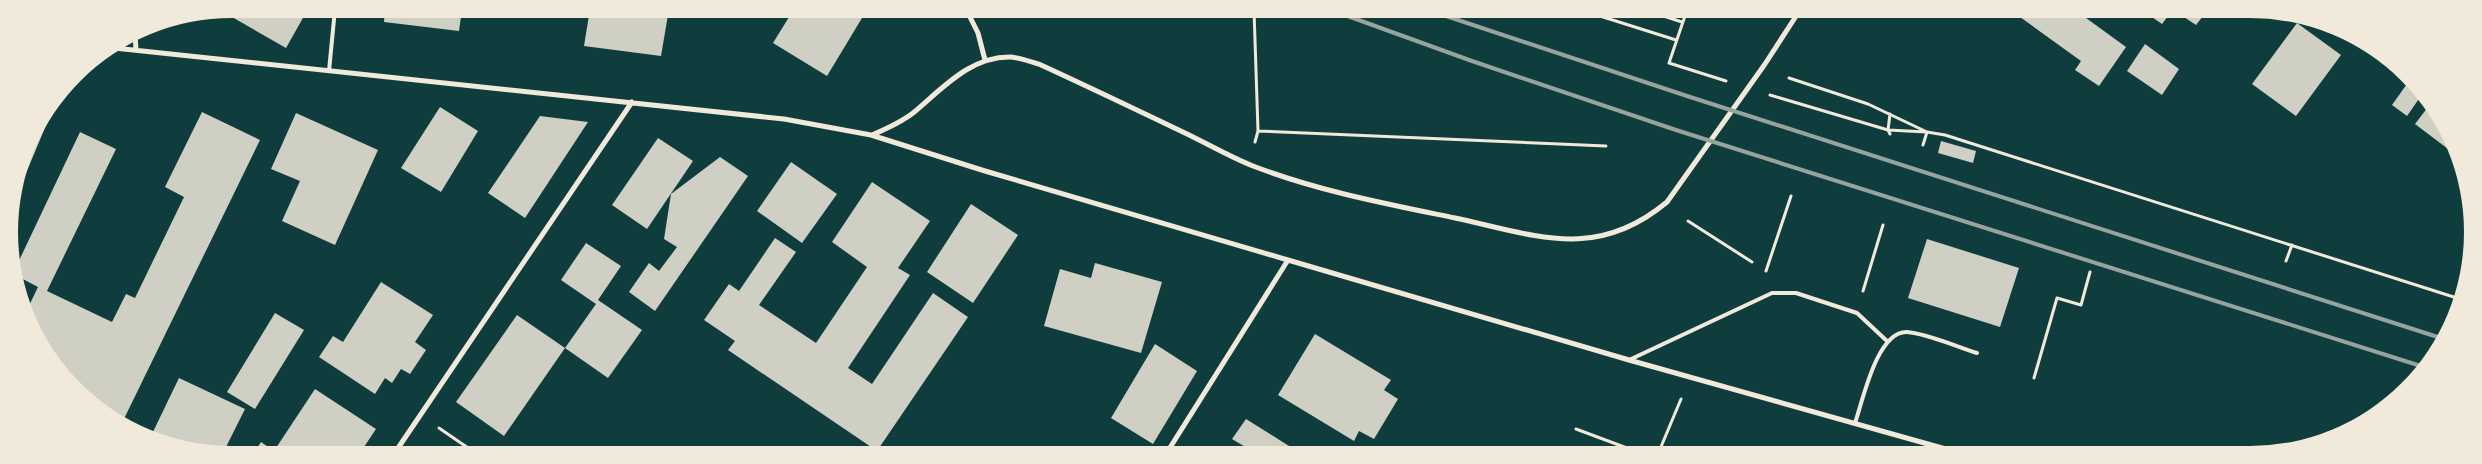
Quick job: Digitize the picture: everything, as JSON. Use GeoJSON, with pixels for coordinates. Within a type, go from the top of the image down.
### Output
{"type":"FeatureCollection","features":[{"type":"Feature","properties":{"kind":"street"},"geometry":{"type":"LineString","coordinates":[[970,18],[978,33],[985,60]]}},
{"type":"Feature","properties":{"kind":"street"},"geometry":{"type":"LineString","coordinates":[[871,135],[899,122],[963,71],[985,60],[1012,57],[1042,65],[1252,166],[1297,181],[1387,204],[1547,239],[1579,239],[1615,232],[1651,215],[1667,202],[1765,64],[1795,18]]}},
{"type":"Feature","properties":{"kind":"street"},"geometry":{"type":"LineString","coordinates":[[135,41],[136,50]]}},
{"type":"Feature","properties":{"kind":"street"},"geometry":{"type":"LineString","coordinates":[[121,49],[784,118],[871,135],[985,172],[1629,360],[1938,446]]}},
{"type":"Feature","properties":{"kind":"street"},"geometry":{"type":"LineString","coordinates":[[399,446],[632,102]]}},
{"type":"Feature","properties":{"kind":"street"},"geometry":{"type":"LineString","coordinates":[[1171,446],[1288,260]]}},
{"type":"Feature","properties":{"kind":"lane"},"geometry":{"type":"LineString","coordinates":[[329,71],[334,18]]}},
{"type":"Feature","properties":{"kind":"lane"},"geometry":{"type":"LineString","coordinates":[[1629,360],[1772,293],[1796,293],[1857,313],[1887,341]]}},
{"type":"Feature","properties":{"kind":"lane"},"geometry":{"type":"LineString","coordinates":[[1855,423],[1878,355],[1887,341],[1899,333],[1913,333],[1977,353]]}},
{"type":"Feature","properties":{"kind":"path"},"geometry":{"type":"LineString","coordinates":[[1254,18],[1258,131],[1606,146]]}},
{"type":"Feature","properties":{"kind":"path"},"geometry":{"type":"LineString","coordinates":[[1606,18],[1676,40]]}},
{"type":"Feature","properties":{"kind":"path"},"geometry":{"type":"LineString","coordinates":[[1669,18],[1682,22]]}},
{"type":"Feature","properties":{"kind":"path"},"geometry":{"type":"LineString","coordinates":[[1684,18],[1670,63],[1695,71]]}},
{"type":"Feature","properties":{"kind":"path"},"geometry":{"type":"LineString","coordinates":[[1789,78],[1868,104],[1927,132]]}},
{"type":"Feature","properties":{"kind":"path"},"geometry":{"type":"LineString","coordinates":[[1799,104],[1888,130],[1945,135],[2454,297]]}},
{"type":"Feature","properties":{"kind":"path"},"geometry":{"type":"LineString","coordinates":[[1890,114],[1888,130],[1890,134]]}},
{"type":"Feature","properties":{"kind":"path"},"geometry":{"type":"LineString","coordinates":[[1924,145],[1927,132]]}},
{"type":"Feature","properties":{"kind":"path"},"geometry":{"type":"LineString","coordinates":[[1763,280],[1791,196]]}},
{"type":"Feature","properties":{"kind":"path"},"geometry":{"type":"LineString","coordinates":[[1688,222],[1752,262]]}},
{"type":"Feature","properties":{"kind":"path"},"geometry":{"type":"LineString","coordinates":[[1857,313],[1883,225]]}},
{"type":"Feature","properties":{"kind":"path"},"geometry":{"type":"LineString","coordinates":[[2286,261],[2292,245]]}},
{"type":"Feature","properties":{"kind":"path"},"geometry":{"type":"LineString","coordinates":[[2034,378],[2057,298],[2081,306],[2090,272]]}},
{"type":"Feature","properties":{"kind":"path"},"geometry":{"type":"LineString","coordinates":[[1661,446],[1690,377]]}},
{"type":"Feature","properties":{"kind":"path"},"geometry":{"type":"LineString","coordinates":[[420,415],[465,446]]}},
{"type":"Feature","properties":{"kind":"path"},"geometry":{"type":"LineString","coordinates":[[1576,429],[1622,446]]}},
{"type":"Feature","properties":{"kind":"building"},"geometry":{"type":"Polygon","coordinates":[[[234,18],[303,18],[286,48],[234,18]]]}},
{"type":"Feature","properties":{"kind":"building"},"geometry":{"type":"Polygon","coordinates":[[[384,18],[461,18],[459,31],[384,22],[384,18]]]}},
{"type":"Feature","properties":{"kind":"building"},"geometry":{"type":"Polygon","coordinates":[[[589,18],[667,18],[661,56],[584,46],[589,18]]]}},
{"type":"Feature","properties":{"kind":"building"},"geometry":{"type":"Polygon","coordinates":[[[788,18],[862,18],[827,76],[773,43],[788,18]]]}},
{"type":"Feature","properties":{"kind":"building"},"geometry":{"type":"Polygon","coordinates":[[[2021,18],[2086,18],[2126,47],[2099,86],[2075,70],[2081,61],[2021,18]]]}},
{"type":"Feature","properties":{"kind":"building"},"geometry":{"type":"Polygon","coordinates":[[[2153,18],[2167,18],[2162,24],[2153,18]]]}},
{"type":"Feature","properties":{"kind":"building"},"geometry":{"type":"Polygon","coordinates":[[[2186,18],[2202,18],[2196,25],[2186,18]]]}},
{"type":"Feature","properties":{"kind":"building"},"geometry":{"type":"Polygon","coordinates":[[[2297,23],[2341,55],[2296,116],[2252,84],[2297,23]]]}},
{"type":"Feature","properties":{"kind":"building"},"geometry":{"type":"Polygon","coordinates":[[[2145,44],[2179,69],[2162,95],[2127,71],[2145,44]]]}},
{"type":"Feature","properties":{"kind":"building"},"geometry":{"type":"Polygon","coordinates":[[[2406,85],[2419,99],[2407,116],[2392,105],[2406,85]]]}},
{"type":"Feature","properties":{"kind":"building"},"geometry":{"type":"Polygon","coordinates":[[[440,107],[478,131],[441,192],[401,168],[440,107]]]}},
{"type":"Feature","properties":{"kind":"building"},"geometry":{"type":"Polygon","coordinates":[[[2426,110],[2447,148],[2415,124],[2426,110]]]}},
{"type":"Feature","properties":{"kind":"building"},"geometry":{"type":"Polygon","coordinates":[[[202,112],[260,140],[125,418],[101,402],[80,384],[62,363],[46,339],[30,304],[38,287],[23,279],[19,260],[80,132],[116,149],[47,291],[112,322],[126,294],[135,298],[184,197],[165,187],[202,112]]]}},
{"type":"Feature","properties":{"kind":"building"},"geometry":{"type":"Polygon","coordinates":[[[296,113],[378,150],[335,245],[282,221],[300,181],[271,169],[296,113]]]}},
{"type":"Feature","properties":{"kind":"building"},"geometry":{"type":"Polygon","coordinates":[[[540,116],[588,122],[525,218],[488,193],[540,116]]]}},
{"type":"Feature","properties":{"kind":"building"},"geometry":{"type":"Polygon","coordinates":[[[46,124],[25,175],[34,150],[46,124]]]}},
{"type":"Feature","properties":{"kind":"building"},"geometry":{"type":"Polygon","coordinates":[[[658,138],[693,161],[647,229],[612,205],[658,138]]]}},
{"type":"Feature","properties":{"kind":"building"},"geometry":{"type":"Polygon","coordinates":[[[1941,141],[1976,151],[1973,163],[1938,153],[1941,141]]]}},
{"type":"Feature","properties":{"kind":"building"},"geometry":{"type":"Polygon","coordinates":[[[720,157],[748,176],[655,311],[629,292],[649,263],[659,271],[677,247],[664,239],[671,194],[720,157]]]}},
{"type":"Feature","properties":{"kind":"building"},"geometry":{"type":"Polygon","coordinates":[[[791,162],[837,194],[802,243],[757,211],[791,162]]]}},
{"type":"Feature","properties":{"kind":"building"},"geometry":{"type":"Polygon","coordinates":[[[872,182],[930,221],[898,268],[910,275],[848,368],[872,384],[933,293],[968,317],[880,446],[870,446],[728,350],[735,341],[704,320],[729,284],[739,291],[775,238],[796,252],[759,305],[816,343],[867,267],[832,242],[872,182]]]}},
{"type":"Feature","properties":{"kind":"building"},"geometry":{"type":"Polygon","coordinates":[[[971,204],[1018,235],[973,303],[927,272],[971,204]]]}},
{"type":"Feature","properties":{"kind":"building"},"geometry":{"type":"Polygon","coordinates":[[[1927,239],[2019,268],[2000,327],[1908,298],[1927,239]]]}},
{"type":"Feature","properties":{"kind":"building"},"geometry":{"type":"Polygon","coordinates":[[[586,243],[621,266],[598,300],[642,330],[608,378],[565,348],[596,304],[561,280],[586,243]]]}},
{"type":"Feature","properties":{"kind":"building"},"geometry":{"type":"Polygon","coordinates":[[[1095,263],[1162,282],[1141,353],[1044,326],[1060,269],[1091,278],[1095,263]]]}},
{"type":"Feature","properties":{"kind":"building"},"geometry":{"type":"Polygon","coordinates":[[[381,282],[433,315],[415,342],[426,350],[410,374],[401,369],[392,383],[385,378],[375,394],[319,357],[333,336],[343,342],[381,282]]]}},
{"type":"Feature","properties":{"kind":"building"},"geometry":{"type":"Polygon","coordinates":[[[275,313],[304,330],[255,409],[227,392],[275,313]]]}},
{"type":"Feature","properties":{"kind":"building"},"geometry":{"type":"Polygon","coordinates":[[[517,315],[565,348],[504,436],[456,402],[517,315]]]}},
{"type":"Feature","properties":{"kind":"building"},"geometry":{"type":"Polygon","coordinates":[[[1315,334],[1391,380],[1384,390],[1398,399],[1374,439],[1359,431],[1354,441],[1278,395],[1315,334]]]}},
{"type":"Feature","properties":{"kind":"building"},"geometry":{"type":"Polygon","coordinates":[[[1155,344],[1197,371],[1153,444],[1111,418],[1155,344]]]}},
{"type":"Feature","properties":{"kind":"building"},"geometry":{"type":"Polygon","coordinates":[[[179,378],[245,409],[226,446],[204,445],[176,439],[153,431],[179,378]]]}},
{"type":"Feature","properties":{"kind":"building"},"geometry":{"type":"Polygon","coordinates":[[[315,389],[376,429],[365,446],[277,446],[315,389]]]}},
{"type":"Feature","properties":{"kind":"building"},"geometry":{"type":"Polygon","coordinates":[[[1246,419],[1289,446],[1244,446],[1232,439],[1246,419]]]}},
{"type":"Feature","properties":{"kind":"building"},"geometry":{"type":"Polygon","coordinates":[[[261,442],[267,446],[258,446],[261,442]]]}},
{"type":"Feature","properties":{"kind":"railway"},"geometry":{"type":"LineString","coordinates":[[1353,18],[1472,61],[1676,130],[2418,365]]}},
{"type":"Feature","properties":{"kind":"railway"},"geometry":{"type":"LineString","coordinates":[[1452,18],[1687,96],[2437,337]]}}]}
